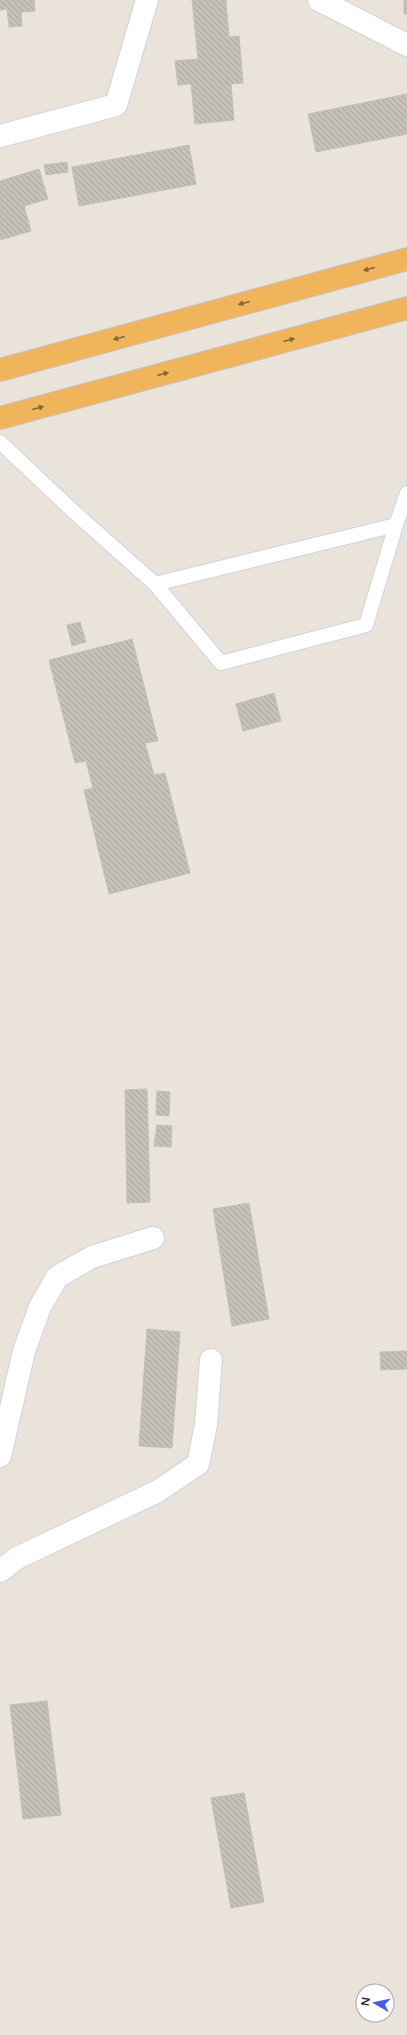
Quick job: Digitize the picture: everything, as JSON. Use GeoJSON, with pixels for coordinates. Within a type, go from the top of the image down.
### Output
{"type":"FeatureCollection","features":[{"type":"Feature","properties":{"kind":"highway"},"geometry":{"type":"LineString","coordinates":[[0,370],[407,259]]}},
{"type":"Feature","properties":{"kind":"highway"},"geometry":{"type":"LineString","coordinates":[[0,418],[407,308]]}},
{"type":"Feature","properties":{"kind":"street"},"geometry":{"type":"LineString","coordinates":[[0,136],[116,105],[147,0]]}},
{"type":"Feature","properties":{"kind":"street"},"geometry":{"type":"LineString","coordinates":[[319,0],[407,45]]}},
{"type":"Feature","properties":{"kind":"street"},"geometry":{"type":"LineString","coordinates":[[0,1456],[24,1351],[40,1307],[57,1277],[92,1257],[153,1238]]}},
{"type":"Feature","properties":{"kind":"street"},"geometry":{"type":"LineString","coordinates":[[0,1571],[18,1558],[158,1491],[198,1464],[206,1425],[211,1360]]}},
{"type":"Feature","properties":{"kind":"lane"},"geometry":{"type":"LineString","coordinates":[[0,442],[74,512],[155,584],[221,663],[366,625],[407,493]]}},
{"type":"Feature","properties":{"kind":"lane"},"geometry":{"type":"LineString","coordinates":[[155,584],[396,525]]}},
{"type":"Feature","properties":{"kind":"building"},"geometry":{"type":"Polygon","coordinates":[[[0,0],[34,0],[35,11],[21,12],[22,26],[9,27],[7,9],[0,10],[0,0]]]}},
{"type":"Feature","properties":{"kind":"building"},"geometry":{"type":"Polygon","coordinates":[[[192,0],[226,0],[229,37],[239,36],[243,83],[231,84],[234,120],[195,124],[191,84],[178,85],[175,61],[198,59],[192,0]]]}},
{"type":"Feature","properties":{"kind":"building"},"geometry":{"type":"Polygon","coordinates":[[[404,0],[407,0],[407,14],[404,14],[404,0]]]}},
{"type":"Feature","properties":{"kind":"building"},"geometry":{"type":"Polygon","coordinates":[[[407,94],[407,134],[316,152],[308,114],[407,94]]]}},
{"type":"Feature","properties":{"kind":"building"},"geometry":{"type":"Polygon","coordinates":[[[189,145],[196,184],[79,206],[72,167],[189,145]]]}},
{"type":"Feature","properties":{"kind":"building"},"geometry":{"type":"Polygon","coordinates":[[[67,162],[68,172],[46,175],[44,165],[67,162]]]}},
{"type":"Feature","properties":{"kind":"building"},"geometry":{"type":"Polygon","coordinates":[[[39,169],[48,199],[24,206],[31,231],[0,240],[0,181],[39,169]]]}},
{"type":"Feature","properties":{"kind":"building"},"geometry":{"type":"Polygon","coordinates":[[[80,622],[86,642],[72,646],[67,625],[80,622]]]}},
{"type":"Feature","properties":{"kind":"building"},"geometry":{"type":"Polygon","coordinates":[[[132,639],[158,741],[145,743],[154,775],[165,773],[190,873],[109,894],[84,790],[93,788],[86,761],[75,763],[49,660],[132,639]]]}},
{"type":"Feature","properties":{"kind":"building"},"geometry":{"type":"Polygon","coordinates":[[[274,693],[281,721],[243,731],[236,704],[274,693]]]}},
{"type":"Feature","properties":{"kind":"building"},"geometry":{"type":"Polygon","coordinates":[[[147,1089],[150,1202],[127,1203],[125,1090],[147,1089]]]}},
{"type":"Feature","properties":{"kind":"building"},"geometry":{"type":"Polygon","coordinates":[[[157,1091],[170,1092],[169,1116],[156,1115],[157,1091]]]}},
{"type":"Feature","properties":{"kind":"building"},"geometry":{"type":"Polygon","coordinates":[[[157,1125],[172,1126],[171,1147],[154,1146],[157,1125]]]}},
{"type":"Feature","properties":{"kind":"building"},"geometry":{"type":"Polygon","coordinates":[[[249,1203],[269,1319],[232,1326],[213,1209],[249,1203]]]}},
{"type":"Feature","properties":{"kind":"building"},"geometry":{"type":"Polygon","coordinates":[[[147,1329],[180,1332],[172,1448],[139,1446],[147,1329]]]}},
{"type":"Feature","properties":{"kind":"building"},"geometry":{"type":"Polygon","coordinates":[[[407,1351],[407,1369],[381,1370],[380,1352],[407,1351]]]}},
{"type":"Feature","properties":{"kind":"building"},"geometry":{"type":"Polygon","coordinates":[[[47,1701],[61,1815],[23,1819],[10,1705],[47,1701]]]}},
{"type":"Feature","properties":{"kind":"building"},"geometry":{"type":"Polygon","coordinates":[[[244,1793],[264,1902],[231,1908],[211,1798],[244,1793]]]}}]}
